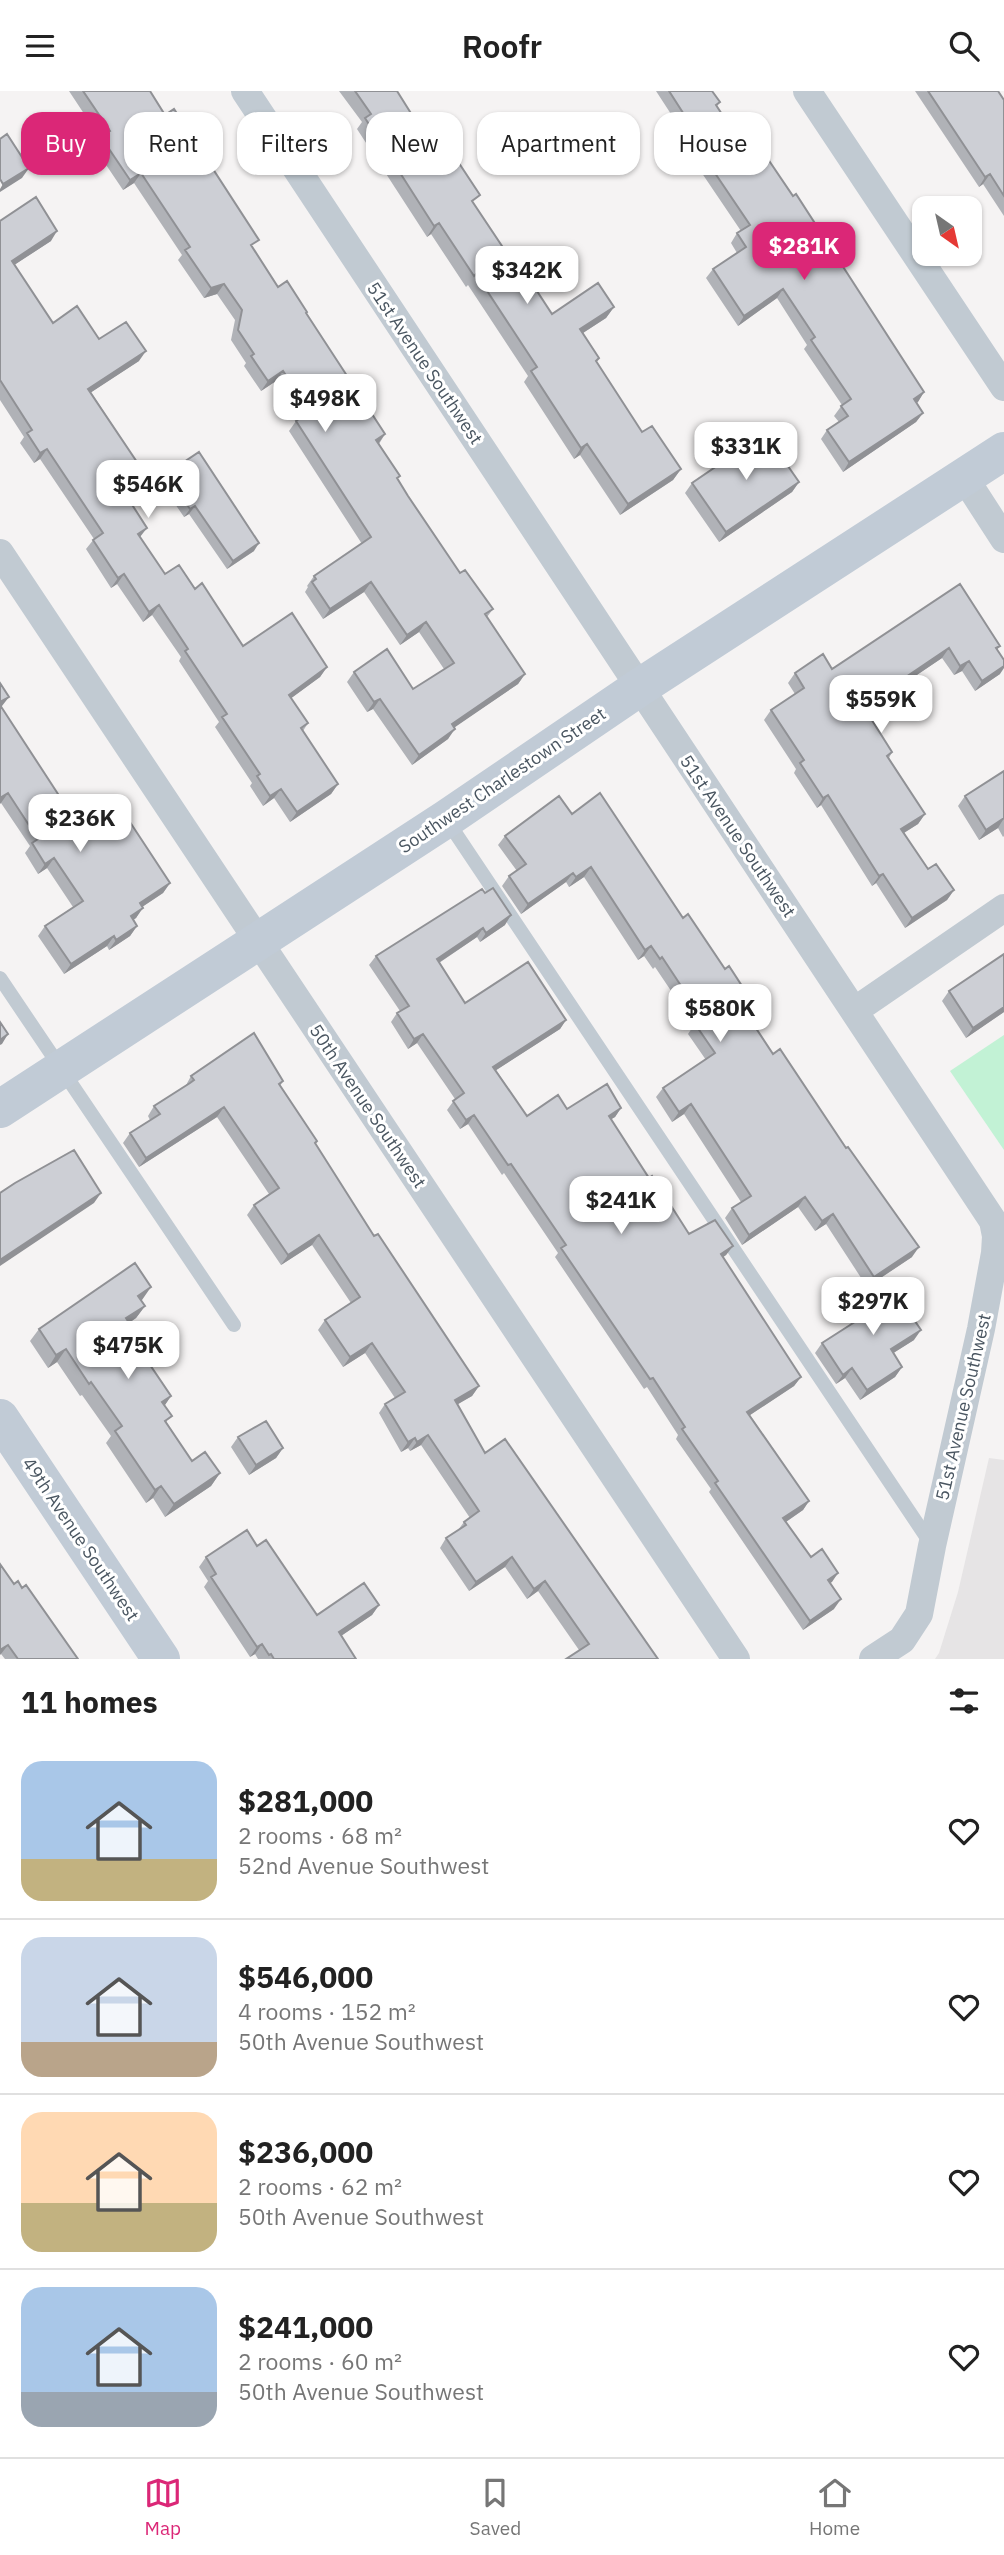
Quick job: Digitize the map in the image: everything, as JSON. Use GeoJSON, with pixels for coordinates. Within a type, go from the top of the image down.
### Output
{"type":"FeatureCollection","features":[{"type":"Feature","properties":{"kind":"street","name":"51st Avenue Southwest"},"geometry":{"type":"LineString","coordinates":[[245,91],[993,1221],[996,1236],[981,1329],[919,1613],[902,1640],[873,1659]]}},
{"type":"Feature","properties":{"kind":"street"},"geometry":{"type":"LineString","coordinates":[[807,91],[1004,387]]}},
{"type":"Feature","properties":{"kind":"street","name":"Southwest Charlestown Street"},"geometry":{"type":"LineString","coordinates":[[0,1109],[446,819],[640,687],[1004,451]]}},
{"type":"Feature","properties":{"kind":"street"},"geometry":{"type":"LineString","coordinates":[[964,477],[1004,539]]}},
{"type":"Feature","properties":{"kind":"street","name":"50th Avenue Southwest"},"geometry":{"type":"LineString","coordinates":[[0,553],[736,1659]]}},
{"type":"Feature","properties":{"kind":"street"},"geometry":{"type":"LineString","coordinates":[[854,1011],[1004,908]]}},
{"type":"Feature","properties":{"kind":"street","name":"49th Avenue Southwest"},"geometry":{"type":"LineString","coordinates":[[0,1418],[161,1659]]}},
{"type":"Feature","properties":{"kind":"lane"},"geometry":{"type":"LineString","coordinates":[[446,819],[932,1546]]}},
{"type":"Feature","properties":{"kind":"lane"},"geometry":{"type":"LineString","coordinates":[[0,978],[234,1325]]}},
{"type":"Feature","properties":{"kind":"shaded area"},"geometry":{"type":"Polygon","coordinates":[[[989,1458],[1004,1460],[1004,1659],[935,1659],[958,1592],[989,1458]]]}},
{"type":"Feature","properties":{"kind":"green space"},"geometry":{"type":"Polygon","coordinates":[[[1004,1035],[1004,1150],[950,1071],[1004,1035]]]}},
{"type":"Feature","properties":{"kind":"building"},"geometry":{"type":"Polygon","coordinates":[[[83,91],[150,91],[163,112],[124,112],[124,171],[110,150],[110,112],[97,112],[83,91]]]}},
{"type":"Feature","properties":{"kind":"building"},"geometry":{"type":"Polygon","coordinates":[[[355,91],[397,91],[410,112],[370,112],[355,91]]]}},
{"type":"Feature","properties":{"kind":"building"},"geometry":{"type":"Polygon","coordinates":[[[669,91],[712,91],[720,102],[716,105],[721,112],[682,112],[669,91]]]}},
{"type":"Feature","properties":{"kind":"building"},"geometry":{"type":"Polygon","coordinates":[[[928,91],[998,91],[1004,100],[1004,196],[990,174],[985,177],[928,91]]]}},
{"type":"Feature","properties":{"kind":"building"},"geometry":{"type":"Polygon","coordinates":[[[7,134],[21,156],[21,173],[3,184],[0,179],[0,139],[7,134]]]}},
{"type":"Feature","properties":{"kind":"building"},"geometry":{"type":"Polygon","coordinates":[[[771,164],[793,196],[796,194],[924,392],[914,399],[923,413],[849,462],[827,430],[848,416],[841,406],[851,399],[811,340],[815,337],[783,289],[744,316],[713,269],[746,247],[737,233],[750,225],[716,175],[771,175],[771,164]]]}},
{"type":"Feature","properties":{"kind":"building"},"geometry":{"type":"Polygon","coordinates":[[[463,169],[480,195],[472,201],[514,264],[518,262],[552,314],[598,283],[614,307],[580,329],[599,358],[596,361],[642,432],[652,426],[681,469],[628,504],[587,444],[581,448],[531,371],[537,367],[476,274],[474,276],[439,223],[434,226],[401,175],[463,175],[463,169]]]}},
{"type":"Feature","properties":{"kind":"building"},"geometry":{"type":"Polygon","coordinates":[[[142,175],[217,175],[259,240],[251,245],[278,287],[287,281],[385,434],[376,440],[400,476],[397,478],[460,573],[465,570],[493,609],[485,614],[525,674],[452,724],[455,729],[419,755],[380,699],[374,702],[354,672],[387,649],[413,689],[454,663],[426,622],[407,635],[371,582],[330,609],[312,582],[316,579],[314,576],[371,537],[296,421],[310,411],[283,371],[268,381],[238,330],[242,310],[224,284],[211,288],[185,250],[190,247],[142,175]]]}},
{"type":"Feature","properties":{"kind":"building"},"geometry":{"type":"Polygon","coordinates":[[[36,197],[57,231],[12,261],[53,323],[77,306],[99,339],[126,322],[146,351],[88,389],[145,474],[122,489],[147,528],[138,534],[165,574],[179,565],[195,589],[202,583],[243,646],[292,613],[327,667],[289,695],[308,723],[301,728],[338,784],[297,812],[281,789],[270,796],[257,776],[260,774],[222,717],[227,714],[185,651],[188,649],[159,605],[149,612],[124,574],[118,578],[93,540],[103,533],[47,449],[40,453],[27,433],[32,430],[0,380],[0,221],[36,197]]]}},
{"type":"Feature","properties":{"kind":"building"},"geometry":{"type":"Polygon","coordinates":[[[765,433],[799,482],[726,532],[692,483],[765,433]]]}},
{"type":"Feature","properties":{"kind":"building"},"geometry":{"type":"Polygon","coordinates":[[[199,452],[259,543],[233,561],[195,506],[190,509],[166,474],[199,452]]]}},
{"type":"Feature","properties":{"kind":"building"},"geometry":{"type":"Polygon","coordinates":[[[960,584],[1000,646],[996,648],[1004,660],[1004,666],[982,681],[969,661],[960,666],[949,648],[863,706],[892,752],[887,756],[925,814],[901,829],[928,869],[936,864],[954,890],[912,918],[883,874],[879,876],[828,795],[823,798],[800,763],[804,760],[771,710],[804,688],[795,673],[823,654],[832,669],[960,584]]]}},
{"type":"Feature","properties":{"kind":"building"},"geometry":{"type":"Polygon","coordinates":[[[0,683],[9,697],[0,702],[0,683]]]}},
{"type":"Feature","properties":{"kind":"building"},"geometry":{"type":"Polygon","coordinates":[[[0,705],[73,817],[84,810],[99,833],[126,816],[170,883],[140,903],[143,908],[131,916],[137,926],[116,940],[114,936],[71,964],[45,926],[83,901],[54,858],[45,864],[32,843],[38,839],[8,793],[0,798],[0,705]]]}},
{"type":"Feature","properties":{"kind":"building"},"geometry":{"type":"Polygon","coordinates":[[[1004,771],[1004,818],[986,830],[965,796],[1004,771]]]}},
{"type":"Feature","properties":{"kind":"building"},"geometry":{"type":"Polygon","coordinates":[[[600,793],[683,918],[688,914],[725,969],[729,966],[742,986],[732,992],[773,1054],[780,1049],[846,1148],[848,1147],[919,1247],[874,1277],[833,1214],[822,1221],[805,1197],[749,1235],[732,1208],[751,1196],[691,1104],[679,1112],[663,1088],[715,1053],[695,1024],[703,1019],[662,957],[660,959],[651,946],[645,950],[591,867],[576,877],[573,873],[528,904],[509,876],[526,864],[505,836],[559,796],[572,814],[600,793]]]}},
{"type":"Feature","properties":{"kind":"building"},"geometry":{"type":"Polygon","coordinates":[[[493,888],[511,915],[486,933],[483,928],[437,959],[465,1003],[528,962],[566,1020],[493,1067],[527,1116],[558,1095],[567,1109],[607,1084],[621,1108],[609,1116],[649,1178],[652,1176],[689,1234],[715,1220],[733,1246],[721,1254],[801,1377],[747,1412],[809,1501],[783,1518],[811,1557],[822,1549],[838,1573],[828,1580],[841,1599],[810,1621],[715,1483],[718,1481],[682,1429],[685,1427],[653,1378],[650,1379],[561,1248],[566,1245],[511,1164],[508,1165],[474,1115],[466,1120],[453,1101],[464,1093],[423,1034],[414,1039],[397,1013],[409,1006],[376,956],[482,889],[485,893],[493,888]]]}},
{"type":"Feature","properties":{"kind":"building"},"geometry":{"type":"Polygon","coordinates":[[[1004,954],[1004,1007],[973,1028],[949,991],[1004,954]]]}},
{"type":"Feature","properties":{"kind":"building"},"geometry":{"type":"Polygon","coordinates":[[[0,1022],[8,1034],[0,1040],[0,1022]]]}},
{"type":"Feature","properties":{"kind":"building"},"geometry":{"type":"Polygon","coordinates":[[[254,1033],[283,1081],[279,1084],[374,1236],[378,1234],[479,1386],[455,1400],[485,1453],[505,1439],[658,1659],[566,1659],[589,1644],[545,1581],[534,1589],[512,1557],[476,1582],[446,1538],[466,1525],[464,1522],[479,1511],[428,1435],[417,1442],[415,1438],[408,1442],[385,1404],[405,1392],[372,1343],[350,1357],[325,1320],[360,1297],[319,1235],[288,1255],[254,1205],[279,1188],[224,1107],[146,1158],[130,1133],[160,1114],[154,1106],[194,1080],[191,1076],[254,1033]]]}},
{"type":"Feature","properties":{"kind":"building"},"geometry":{"type":"Polygon","coordinates":[[[74,1150],[101,1193],[0,1260],[0,1193],[74,1150]]]}},
{"type":"Feature","properties":{"kind":"building"},"geometry":{"type":"Polygon","coordinates":[[[135,1263],[151,1287],[138,1296],[145,1306],[126,1318],[145,1347],[140,1350],[171,1396],[162,1402],[172,1416],[165,1421],[192,1461],[205,1452],[220,1473],[174,1504],[161,1486],[155,1490],[115,1431],[122,1426],[66,1349],[56,1355],[39,1329],[135,1263]]]}},
{"type":"Feature","properties":{"kind":"building"},"geometry":{"type":"Polygon","coordinates":[[[887,1280],[921,1330],[891,1349],[902,1367],[867,1390],[852,1368],[843,1375],[822,1343],[861,1318],[852,1304],[887,1280]]]}},
{"type":"Feature","properties":{"kind":"building"},"geometry":{"type":"Polygon","coordinates":[[[266,1421],[283,1448],[256,1465],[238,1437],[266,1421]]]}},
{"type":"Feature","properties":{"kind":"building"},"geometry":{"type":"Polygon","coordinates":[[[247,1530],[257,1546],[266,1540],[317,1615],[364,1583],[379,1605],[339,1632],[356,1659],[274,1659],[262,1644],[257,1647],[211,1577],[216,1574],[206,1557],[247,1530]]]}},
{"type":"Feature","properties":{"kind":"building"},"geometry":{"type":"Polygon","coordinates":[[[0,1564],[14,1584],[18,1581],[22,1588],[26,1585],[78,1659],[18,1659],[8,1645],[0,1650],[0,1564]]]}}]}
